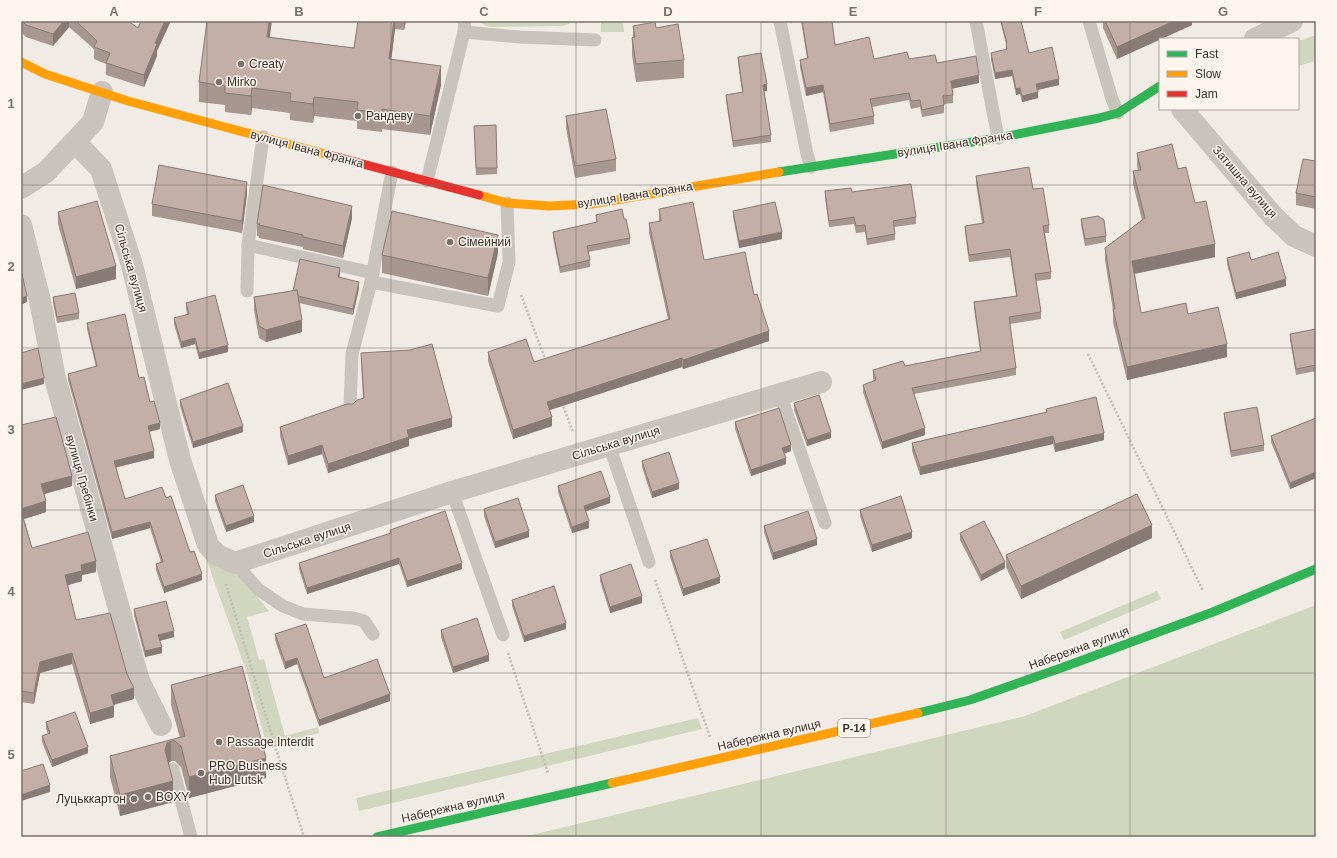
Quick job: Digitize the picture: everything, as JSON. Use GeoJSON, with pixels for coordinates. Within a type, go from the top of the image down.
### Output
{"type":"FeatureCollection","features":[{"type":"Feature","properties":{"kind":"street"},"geometry":{"type":"LineString","coordinates":[[1257,38],[1292,21]]}},
{"type":"Feature","properties":{"kind":"street","name":"вулиця Івана Франка"},"geometry":{"type":"LineString","coordinates":[[21,62],[45,74],[128,101],[507,203],[549,206],[592,204],[811,167],[998,138],[1099,118],[1118,112],[1159,87]]}},
{"type":"Feature","properties":{"kind":"street"},"geometry":{"type":"LineString","coordinates":[[21,188],[46,172],[94,122],[102,92]]}},
{"type":"Feature","properties":{"kind":"street","name":"Затишна вулиця"},"geometry":{"type":"LineString","coordinates":[[1183,110],[1273,216],[1294,236],[1316,246]]}},
{"type":"Feature","properties":{"kind":"street","name":"Сільська вулиця"},"geometry":{"type":"LineString","coordinates":[[75,142],[101,169],[132,265],[180,460],[208,544],[226,559],[820,382]]}},
{"type":"Feature","properties":{"kind":"street","name":"вулиця Гребінки"},"geometry":{"type":"LineString","coordinates":[[21,225],[40,301],[55,378],[139,681],[161,725]]}},
{"type":"Feature","properties":{"kind":"street","name":"Набережна вулиця"},"geometry":{"type":"LineString","coordinates":[[377,837],[970,700],[1213,612],[1316,569]]}},
{"type":"Feature","properties":{"kind":"lane"},"geometry":{"type":"LineString","coordinates":[[780,21],[807,154],[811,167]]}},
{"type":"Feature","properties":{"kind":"lane"},"geometry":{"type":"LineString","coordinates":[[976,21],[998,138]]}},
{"type":"Feature","properties":{"kind":"lane"},"geometry":{"type":"LineString","coordinates":[[1089,21],[1112,99],[1118,112]]}},
{"type":"Feature","properties":{"kind":"lane"},"geometry":{"type":"LineString","coordinates":[[426,181],[464,26],[519,37],[595,40]]}},
{"type":"Feature","properties":{"kind":"lane"},"geometry":{"type":"LineString","coordinates":[[247,291],[248,245],[263,137]]}},
{"type":"Feature","properties":{"kind":"lane"},"geometry":{"type":"LineString","coordinates":[[350,406],[352,354],[372,277],[392,172]]}},
{"type":"Feature","properties":{"kind":"lane"},"geometry":{"type":"LineString","coordinates":[[248,245],[372,277],[498,306],[509,262],[507,203]]}},
{"type":"Feature","properties":{"kind":"lane"},"geometry":{"type":"LineString","coordinates":[[780,394],[825,523]]}},
{"type":"Feature","properties":{"kind":"lane"},"geometry":{"type":"LineString","coordinates":[[609,445],[649,562]]}},
{"type":"Feature","properties":{"kind":"lane"},"geometry":{"type":"LineString","coordinates":[[452,492],[502,635]]}},
{"type":"Feature","properties":{"kind":"lane"},"geometry":{"type":"LineString","coordinates":[[226,559],[258,589],[283,606],[303,614],[353,618],[364,621],[373,634]]}},
{"type":"Feature","properties":{"kind":"lane"},"geometry":{"type":"LineString","coordinates":[[173,769],[191,837]]}},
{"type":"Feature","properties":{"kind":"path"},"geometry":{"type":"LineString","coordinates":[[509,262],[548,365]]}},
{"type":"Feature","properties":{"kind":"path"},"geometry":{"type":"LineString","coordinates":[[1088,354],[1213,612]]}},
{"type":"Feature","properties":{"kind":"path"},"geometry":{"type":"LineString","coordinates":[[562,402],[581,453]]}},
{"type":"Feature","properties":{"kind":"path"},"geometry":{"type":"LineString","coordinates":[[226,559],[276,749],[304,837]]}},
{"type":"Feature","properties":{"kind":"path"},"geometry":{"type":"LineString","coordinates":[[649,562],[717,759]]}},
{"type":"Feature","properties":{"kind":"path"},"geometry":{"type":"LineString","coordinates":[[502,635],[556,796]]}},
{"type":"Feature","properties":{"kind":"green space"},"geometry":{"type":"Polygon","coordinates":[[[480,21],[571,21],[569,24],[562,26],[490,27],[484,25],[480,21]]]}},
{"type":"Feature","properties":{"kind":"green space"},"geometry":{"type":"Polygon","coordinates":[[[601,21],[623,21],[624,32],[601,32],[601,21]]]}},
{"type":"Feature","properties":{"kind":"green space"},"geometry":{"type":"Polygon","coordinates":[[[1316,35],[1316,61],[1299,66],[1299,41],[1316,35]]]}},
{"type":"Feature","properties":{"kind":"green space"},"geometry":{"type":"Polygon","coordinates":[[[203,550],[234,569],[269,611],[247,617],[259,660],[264,659],[285,736],[318,727],[319,733],[267,747],[248,676],[203,550]]]}},
{"type":"Feature","properties":{"kind":"green space"},"geometry":{"type":"Polygon","coordinates":[[[1157,591],[1161,599],[1064,640],[1060,632],[1157,591]]]}},
{"type":"Feature","properties":{"kind":"green space"},"geometry":{"type":"Polygon","coordinates":[[[1316,605],[1316,837],[523,837],[1025,716],[1316,605]]]}},
{"type":"Feature","properties":{"kind":"green space"},"geometry":{"type":"Polygon","coordinates":[[[698,718],[702,729],[359,811],[356,798],[698,718]]]}},
{"type":"Feature","properties":{"kind":"building"},"geometry":{"type":"Polygon","coordinates":[[[22,21],[64,21],[53,34],[26,25],[22,21]]]}},
{"type":"Feature","properties":{"kind":"building"},"geometry":{"type":"Polygon","coordinates":[[[76,21],[128,21],[138,28],[141,21],[165,21],[155,43],[157,44],[144,75],[106,63],[110,53],[94,47],[97,41],[76,21]]]}},
{"type":"Feature","properties":{"kind":"building"},"geometry":{"type":"Polygon","coordinates":[[[207,21],[269,21],[267,37],[354,48],[358,21],[394,21],[389,59],[441,66],[430,116],[382,109],[382,113],[357,110],[358,102],[314,97],[313,104],[290,101],[291,93],[252,88],[251,96],[225,93],[225,86],[199,82],[207,21]]]}},
{"type":"Feature","properties":{"kind":"building"},"geometry":{"type":"Polygon","coordinates":[[[802,21],[832,21],[835,45],[869,37],[874,59],[907,52],[909,59],[935,55],[937,63],[976,56],[979,75],[951,81],[953,95],[943,96],[944,105],[922,110],[920,100],[911,101],[909,93],[870,99],[874,116],[830,124],[823,85],[806,88],[800,60],[808,58],[802,21]]]}},
{"type":"Feature","properties":{"kind":"building"},"geometry":{"type":"Polygon","coordinates":[[[1001,21],[1021,21],[1029,53],[1052,47],[1059,79],[1036,84],[1038,92],[1022,96],[1020,88],[1016,89],[1012,70],[995,73],[991,53],[1007,49],[1007,43],[1001,21]]]}},
{"type":"Feature","properties":{"kind":"building"},"geometry":{"type":"Polygon","coordinates":[[[1105,21],[1174,21],[1117,47],[1105,21]]]}},
{"type":"Feature","properties":{"kind":"building"},"geometry":{"type":"Polygon","coordinates":[[[655,22],[656,28],[678,24],[684,60],[636,64],[632,38],[635,37],[633,26],[655,22]]]}},
{"type":"Feature","properties":{"kind":"building"},"geometry":{"type":"Polygon","coordinates":[[[761,53],[767,84],[763,85],[771,135],[733,141],[726,95],[743,92],[738,57],[761,53]]]}},
{"type":"Feature","properties":{"kind":"building"},"geometry":{"type":"Polygon","coordinates":[[[606,109],[616,159],[575,166],[566,116],[606,109]]]}},
{"type":"Feature","properties":{"kind":"building"},"geometry":{"type":"Polygon","coordinates":[[[496,125],[497,168],[476,168],[474,126],[496,125]]]}},
{"type":"Feature","properties":{"kind":"building"},"geometry":{"type":"Polygon","coordinates":[[[1172,144],[1178,169],[1186,167],[1195,203],[1206,201],[1215,244],[1132,261],[1141,313],[1186,303],[1188,314],[1218,307],[1227,344],[1127,367],[1113,309],[1115,309],[1105,248],[1145,218],[1133,171],[1141,170],[1137,153],[1172,144]]]}},
{"type":"Feature","properties":{"kind":"building"},"geometry":{"type":"Polygon","coordinates":[[[1303,159],[1316,161],[1316,197],[1296,193],[1303,159]]]}},
{"type":"Feature","properties":{"kind":"building"},"geometry":{"type":"Polygon","coordinates":[[[159,165],[247,182],[242,221],[152,204],[159,165]]]}},
{"type":"Feature","properties":{"kind":"building"},"geometry":{"type":"Polygon","coordinates":[[[1029,167],[1033,189],[1043,188],[1049,225],[1043,226],[1051,272],[1035,274],[1041,312],[1009,317],[1016,368],[912,388],[925,428],[882,442],[863,385],[876,380],[873,370],[903,361],[905,366],[981,351],[974,302],[1017,296],[1010,249],[969,255],[965,226],[984,223],[976,176],[1029,167]]]}},
{"type":"Feature","properties":{"kind":"building"},"geometry":{"type":"Polygon","coordinates":[[[911,184],[916,217],[893,221],[895,234],[867,239],[865,225],[856,226],[854,217],[829,221],[825,191],[851,188],[852,192],[911,184]]]}},
{"type":"Feature","properties":{"kind":"building"},"geometry":{"type":"Polygon","coordinates":[[[263,185],[352,206],[343,246],[257,224],[263,185]]]}},
{"type":"Feature","properties":{"kind":"building"},"geometry":{"type":"Polygon","coordinates":[[[97,201],[116,266],[76,277],[58,212],[97,201]]]}},
{"type":"Feature","properties":{"kind":"building"},"geometry":{"type":"Polygon","coordinates":[[[693,202],[704,260],[745,252],[754,295],[757,294],[769,331],[683,360],[682,358],[547,402],[552,417],[513,430],[488,352],[526,339],[534,362],[670,319],[649,223],[661,221],[659,209],[693,202]]]}},
{"type":"Feature","properties":{"kind":"building"},"geometry":{"type":"Polygon","coordinates":[[[775,202],[782,232],[739,241],[733,211],[775,202]]]}},
{"type":"Feature","properties":{"kind":"building"},"geometry":{"type":"Polygon","coordinates":[[[622,209],[630,238],[587,246],[590,260],[560,267],[553,232],[597,222],[596,215],[622,209]]]}},
{"type":"Feature","properties":{"kind":"building"},"geometry":{"type":"Polygon","coordinates":[[[392,211],[498,235],[488,278],[382,255],[392,211]]]}},
{"type":"Feature","properties":{"kind":"building"},"geometry":{"type":"Polygon","coordinates":[[[1098,216],[1104,220],[1106,236],[1085,239],[1081,219],[1098,216]]]}},
{"type":"Feature","properties":{"kind":"building"},"geometry":{"type":"Polygon","coordinates":[[[1249,252],[1251,260],[1278,252],[1286,279],[1236,293],[1227,258],[1249,252]]]}},
{"type":"Feature","properties":{"kind":"building"},"geometry":{"type":"Polygon","coordinates":[[[300,259],[340,268],[338,277],[359,282],[353,309],[298,296],[297,290],[293,291],[300,259]]]}},
{"type":"Feature","properties":{"kind":"building"},"geometry":{"type":"Polygon","coordinates":[[[21,270],[27,296],[21,298],[21,270]]]}},
{"type":"Feature","properties":{"kind":"building"},"geometry":{"type":"Polygon","coordinates":[[[297,290],[302,320],[266,330],[259,326],[254,297],[297,290]]]}},
{"type":"Feature","properties":{"kind":"building"},"geometry":{"type":"Polygon","coordinates":[[[75,293],[79,313],[57,317],[53,297],[75,293]]]}},
{"type":"Feature","properties":{"kind":"building"},"geometry":{"type":"Polygon","coordinates":[[[215,295],[228,345],[199,353],[195,338],[181,342],[174,318],[189,314],[186,303],[215,295]]]}},
{"type":"Feature","properties":{"kind":"building"},"geometry":{"type":"Polygon","coordinates":[[[125,314],[139,378],[144,377],[150,402],[154,401],[160,423],[148,426],[154,451],[114,461],[125,499],[162,487],[166,498],[171,496],[190,552],[194,551],[202,574],[164,587],[156,564],[163,562],[150,522],[112,532],[68,374],[97,366],[87,323],[125,314]]]}},
{"type":"Feature","properties":{"kind":"building"},"geometry":{"type":"Polygon","coordinates":[[[1316,329],[1316,365],[1296,369],[1290,334],[1316,329]]]}},
{"type":"Feature","properties":{"kind":"building"},"geometry":{"type":"Polygon","coordinates":[[[432,344],[452,418],[407,430],[409,437],[328,464],[322,445],[288,456],[280,427],[347,404],[353,404],[357,400],[364,398],[361,353],[410,350],[432,344]]]}},
{"type":"Feature","properties":{"kind":"building"},"geometry":{"type":"Polygon","coordinates":[[[38,348],[44,378],[21,384],[21,353],[38,348]]]}},
{"type":"Feature","properties":{"kind":"building"},"geometry":{"type":"Polygon","coordinates":[[[228,383],[243,426],[193,442],[180,400],[228,383]]]}},
{"type":"Feature","properties":{"kind":"building"},"geometry":{"type":"Polygon","coordinates":[[[819,395],[831,432],[807,440],[794,403],[819,395]]]}},
{"type":"Feature","properties":{"kind":"building"},"geometry":{"type":"Polygon","coordinates":[[[1096,397],[1104,433],[1055,444],[1053,436],[920,467],[912,443],[1047,412],[1046,409],[1096,397]]]}},
{"type":"Feature","properties":{"kind":"building"},"geometry":{"type":"Polygon","coordinates":[[[1257,407],[1264,445],[1231,451],[1224,413],[1257,407]]]}},
{"type":"Feature","properties":{"kind":"building"},"geometry":{"type":"Polygon","coordinates":[[[779,408],[791,445],[782,448],[786,458],[751,470],[735,422],[779,408]]]}},
{"type":"Feature","properties":{"kind":"building"},"geometry":{"type":"Polygon","coordinates":[[[56,417],[72,476],[41,484],[46,501],[21,509],[21,425],[56,417]]]}},
{"type":"Feature","properties":{"kind":"building"},"geometry":{"type":"Polygon","coordinates":[[[1316,418],[1316,472],[1290,483],[1271,436],[1316,418]]]}},
{"type":"Feature","properties":{"kind":"building"},"geometry":{"type":"Polygon","coordinates":[[[669,452],[679,483],[652,492],[642,461],[669,452]]]}},
{"type":"Feature","properties":{"kind":"building"},"geometry":{"type":"Polygon","coordinates":[[[601,471],[610,497],[584,506],[589,521],[572,527],[558,486],[601,471]]]}},
{"type":"Feature","properties":{"kind":"building"},"geometry":{"type":"Polygon","coordinates":[[[243,485],[254,516],[226,526],[215,495],[243,485]]]}},
{"type":"Feature","properties":{"kind":"building"},"geometry":{"type":"Polygon","coordinates":[[[1137,494],[1152,525],[1021,586],[1006,555],[1137,494]]]}},
{"type":"Feature","properties":{"kind":"building"},"geometry":{"type":"Polygon","coordinates":[[[901,496],[912,532],[872,545],[860,510],[901,496]]]}},
{"type":"Feature","properties":{"kind":"building"},"geometry":{"type":"Polygon","coordinates":[[[518,498],[529,531],[495,542],[484,509],[518,498]]]}},
{"type":"Feature","properties":{"kind":"building"},"geometry":{"type":"Polygon","coordinates":[[[21,511],[32,548],[88,532],[96,561],[81,565],[82,571],[65,575],[76,620],[110,613],[127,674],[134,688],[111,695],[114,706],[90,713],[72,653],[40,662],[34,693],[21,691],[21,511]]]}},
{"type":"Feature","properties":{"kind":"building"},"geometry":{"type":"Polygon","coordinates":[[[445,511],[462,563],[407,581],[399,558],[307,588],[299,563],[391,533],[390,530],[445,511]]]}},
{"type":"Feature","properties":{"kind":"building"},"geometry":{"type":"Polygon","coordinates":[[[808,511],[817,539],[773,553],[764,526],[808,511]]]}},
{"type":"Feature","properties":{"kind":"building"},"geometry":{"type":"Polygon","coordinates":[[[984,521],[1005,562],[981,575],[960,533],[984,521]]]}},
{"type":"Feature","properties":{"kind":"building"},"geometry":{"type":"Polygon","coordinates":[[[707,539],[720,577],[683,589],[670,551],[707,539]]]}},
{"type":"Feature","properties":{"kind":"building"},"geometry":{"type":"Polygon","coordinates":[[[631,564],[642,596],[610,607],[600,575],[631,564]]]}},
{"type":"Feature","properties":{"kind":"building"},"geometry":{"type":"Polygon","coordinates":[[[554,586],[566,623],[524,636],[512,600],[554,586]]]}},
{"type":"Feature","properties":{"kind":"building"},"geometry":{"type":"Polygon","coordinates":[[[166,601],[174,631],[158,635],[162,647],[145,651],[134,609],[166,601]]]}},
{"type":"Feature","properties":{"kind":"building"},"geometry":{"type":"Polygon","coordinates":[[[477,618],[489,655],[453,667],[441,630],[477,618]]]}},
{"type":"Feature","properties":{"kind":"building"},"geometry":{"type":"Polygon","coordinates":[[[306,624],[324,678],[377,659],[390,694],[319,720],[297,658],[285,662],[275,634],[306,624]]]}},
{"type":"Feature","properties":{"kind":"building"},"geometry":{"type":"Polygon","coordinates":[[[242,666],[266,758],[189,777],[181,746],[175,741],[171,741],[167,743],[165,750],[173,781],[120,795],[110,756],[185,736],[171,685],[242,666]]]}},
{"type":"Feature","properties":{"kind":"building"},"geometry":{"type":"Polygon","coordinates":[[[75,712],[88,747],[52,760],[42,736],[50,733],[46,722],[75,712]]]}},
{"type":"Feature","properties":{"kind":"building"},"geometry":{"type":"Polygon","coordinates":[[[43,764],[50,785],[21,795],[21,771],[43,764]]]}},
{"type":"Feature","properties":{"kind":"traffic: fast"},"geometry":{"type":"LineString","coordinates":[[779,172],[998,138],[1099,118],[1118,113],[1159,87]]}},
{"type":"Feature","properties":{"kind":"traffic: fast"},"geometry":{"type":"LineString","coordinates":[[918,713],[970,700],[1061,668],[1213,612],[1316,569]]}},
{"type":"Feature","properties":{"kind":"traffic: fast"},"geometry":{"type":"LineString","coordinates":[[377,837],[612,783]]}},
{"type":"Feature","properties":{"kind":"traffic: slow"},"geometry":{"type":"LineString","coordinates":[[21,62],[45,74],[128,101],[329,155]]}},
{"type":"Feature","properties":{"kind":"traffic: slow"},"geometry":{"type":"LineString","coordinates":[[479,195],[507,203],[549,206],[592,204],[779,172]]}},
{"type":"Feature","properties":{"kind":"traffic: slow"},"geometry":{"type":"LineString","coordinates":[[612,783],[918,713]]}},
{"type":"Feature","properties":{"kind":"traffic: jam"},"geometry":{"type":"LineString","coordinates":[[329,155],[479,195]]}},
{"type":"Feature","properties":{"kind":"place","name":"Creaty"},"geometry":{"type":"Point","coordinates":[241,64]}},
{"type":"Feature","properties":{"kind":"place","name":"Mirko"},"geometry":{"type":"Point","coordinates":[219,82]}},
{"type":"Feature","properties":{"kind":"place","name":"Рандеву"},"geometry":{"type":"Point","coordinates":[358,116]}},
{"type":"Feature","properties":{"kind":"place","name":"Сімейний"},"geometry":{"type":"Point","coordinates":[450,242]}},
{"type":"Feature","properties":{"kind":"place","name":"Passage Interdit"},"geometry":{"type":"Point","coordinates":[219,742]}},
{"type":"Feature","properties":{"kind":"place","name":"PRO Business Hub Lutsk"},"geometry":{"type":"Point","coordinates":[201,773]}},
{"type":"Feature","properties":{"kind":"place","name":"BOXY"},"geometry":{"type":"Point","coordinates":[148,797]}},
{"type":"Feature","properties":{"kind":"place","name":"Луцьккартон"},"geometry":{"type":"Point","coordinates":[134,799]}}]}
